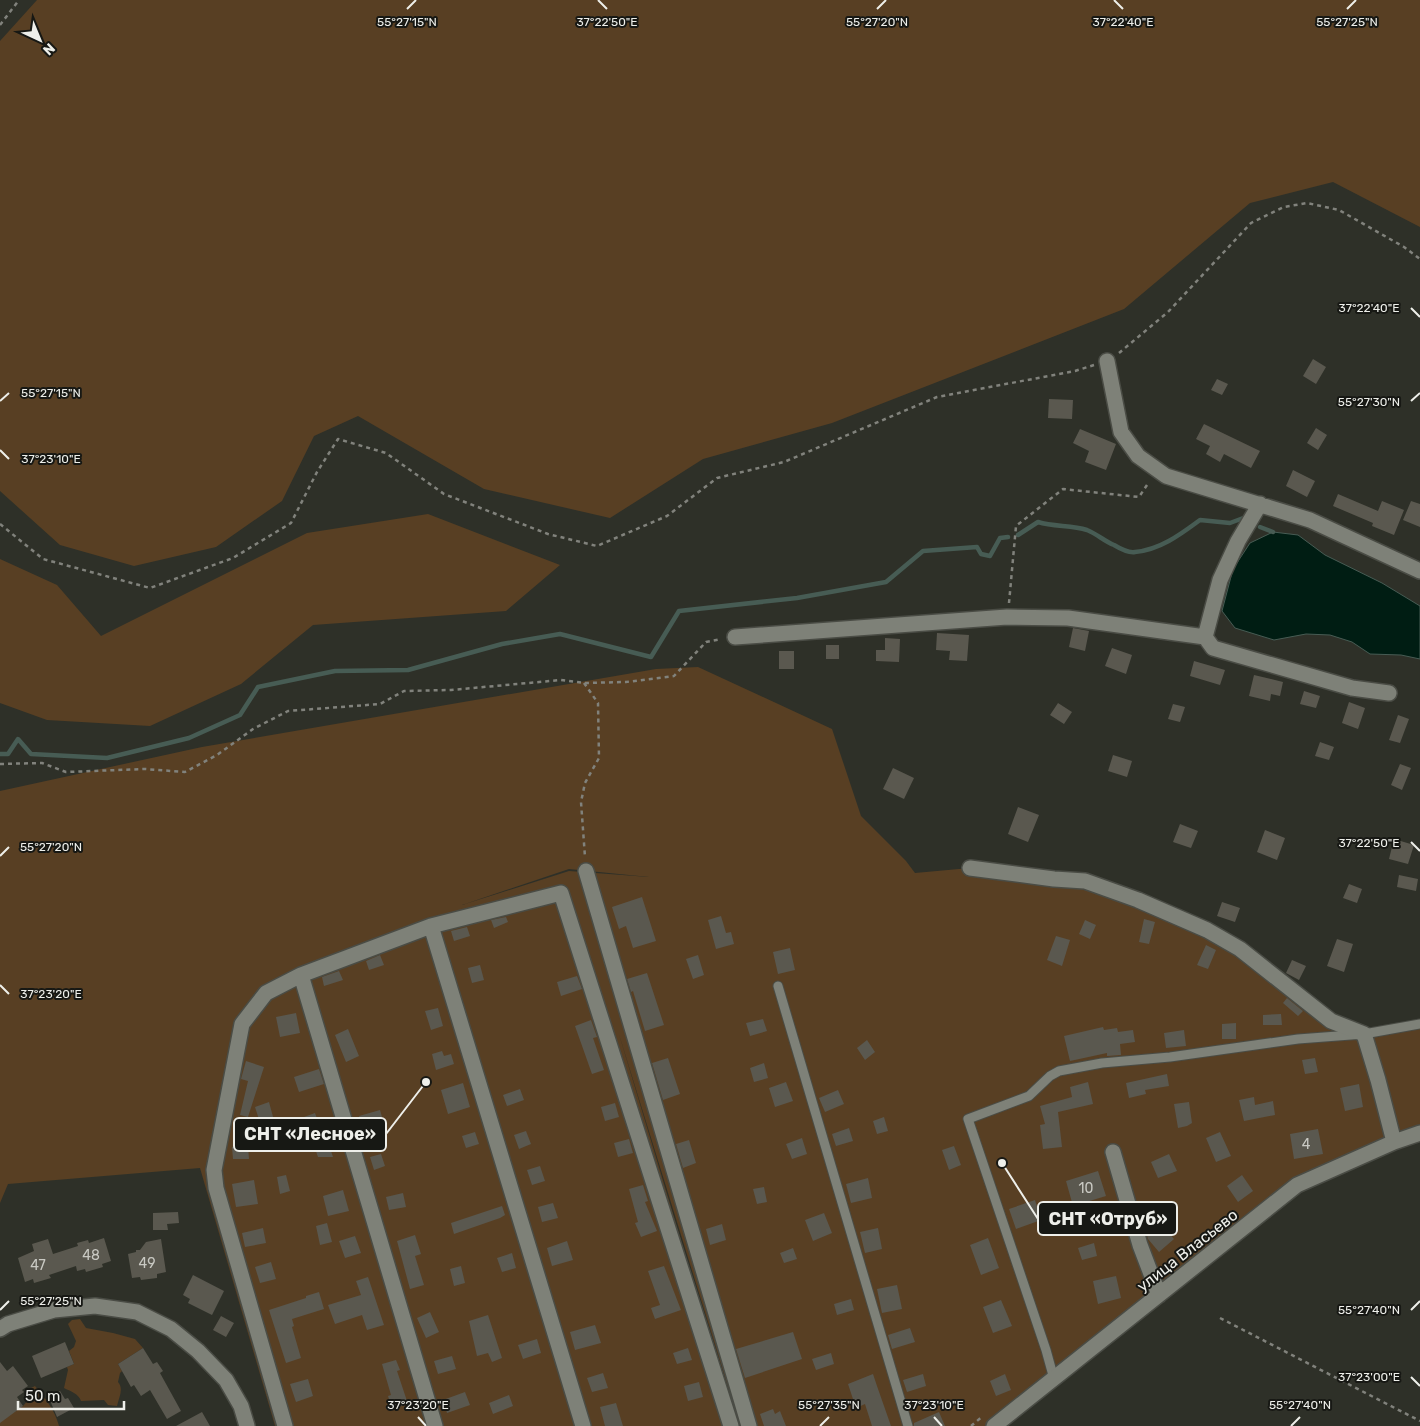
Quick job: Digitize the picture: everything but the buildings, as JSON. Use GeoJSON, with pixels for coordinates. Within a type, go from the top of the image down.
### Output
{"type":"FeatureCollection","features":[{"type":"Feature","properties":{"kind":"street"},"geometry":{"type":"LineString","coordinates":[[1108,361],[1121,432],[1138,456],[1156,470],[1166,476],[1310,520],[1420,571]]}},
{"type":"Feature","properties":{"kind":"street"},"geometry":{"type":"LineString","coordinates":[[1204,637],[1220,580],[1238,541],[1260,504]]}},
{"type":"Feature","properties":{"kind":"street"},"geometry":{"type":"LineString","coordinates":[[735,637],[1007,617],[1068,618],[1204,637],[1214,648],[1352,688],[1389,693]]}},
{"type":"Feature","properties":{"kind":"street"},"geometry":{"type":"LineString","coordinates":[[970,868],[1085,881],[1138,900],[1207,930],[1240,949],[1331,1021],[1364,1034],[1394,1142]]}},
{"type":"Feature","properties":{"kind":"street"},"geometry":{"type":"LineString","coordinates":[[586,870],[749,1426]]}},
{"type":"Feature","properties":{"kind":"street"},"geometry":{"type":"LineString","coordinates":[[285,1426],[216,1188],[214,1170],[242,1024],[266,993],[301,974],[431,926],[561,893],[731,1426]]}},
{"type":"Feature","properties":{"kind":"street"},"geometry":{"type":"LineString","coordinates":[[431,926],[583,1426]]}},
{"type":"Feature","properties":{"kind":"street"},"geometry":{"type":"LineString","coordinates":[[301,974],[435,1426]]}},
{"type":"Feature","properties":{"kind":"street","name":"улица Власьево"},"geometry":{"type":"LineString","coordinates":[[994,1426],[1297,1185],[1394,1142],[1420,1133]]}},
{"type":"Feature","properties":{"kind":"street"},"geometry":{"type":"LineString","coordinates":[[1113,1152],[1140,1245],[1159,1295]]}},
{"type":"Feature","properties":{"kind":"street"},"geometry":{"type":"LineString","coordinates":[[0,1329],[8,1324],[54,1310],[95,1306],[137,1312],[171,1329],[198,1351],[226,1380],[241,1406],[247,1426]]}},
{"type":"Feature","properties":{"kind":"lane"},"geometry":{"type":"LineString","coordinates":[[778,986],[908,1426]]}},
{"type":"Feature","properties":{"kind":"lane"},"geometry":{"type":"LineString","coordinates":[[1054,1379],[1046,1350],[968,1119],[1029,1096],[1050,1076],[1059,1071],[1102,1063],[1170,1057],[1298,1039],[1364,1034],[1420,1024]]}},
{"type":"Feature","properties":{"kind":"path"},"geometry":{"type":"LineString","coordinates":[[0,25],[19,0]]}},
{"type":"Feature","properties":{"kind":"path"},"geometry":{"type":"LineString","coordinates":[[0,524],[43,558],[150,588],[233,558],[291,523],[317,472],[338,439],[386,453],[444,494],[548,534],[597,546],[667,516],[718,478],[784,462],[937,397],[1075,371],[1108,361],[1168,312],[1251,223],[1284,208],[1307,203],[1339,210],[1404,247],[1420,259]]}},
{"type":"Feature","properties":{"kind":"path"},"geometry":{"type":"LineString","coordinates":[[1007,617],[1016,526],[1062,489],[1139,497],[1156,470]]}},
{"type":"Feature","properties":{"kind":"path"},"geometry":{"type":"LineString","coordinates":[[0,764],[42,763],[66,772],[145,769],[185,772],[217,755],[253,729],[288,711],[380,704],[404,691],[451,690],[561,680],[584,683],[626,682],[674,676],[706,642],[735,637]]}},
{"type":"Feature","properties":{"kind":"path"},"geometry":{"type":"LineString","coordinates":[[584,683],[598,703],[599,758],[585,783],[581,802],[586,870]]}},
{"type":"Feature","properties":{"kind":"path"},"geometry":{"type":"LineString","coordinates":[[1220,1318],[1420,1421]]}},
{"type":"Feature","properties":{"kind":"shaded area"},"geometry":{"type":"Polygon","coordinates":[[[37,0],[1420,0],[1420,227],[1333,182],[1250,203],[1124,309],[832,423],[703,459],[610,518],[484,489],[358,416],[314,436],[282,501],[216,547],[134,566],[60,545],[0,491],[0,41],[37,0]]]}},
{"type":"Feature","properties":{"kind":"shaded area"},"geometry":{"type":"Polygon","coordinates":[[[428,514],[560,565],[506,611],[313,625],[241,684],[150,726],[47,720],[0,703],[0,559],[57,585],[101,636],[307,533],[428,514]]]}},
{"type":"Feature","properties":{"kind":"shaded area"},"geometry":{"type":"Polygon","coordinates":[[[1273,532],[1298,535],[1325,555],[1382,583],[1420,606],[1420,659],[1401,655],[1370,654],[1352,642],[1330,635],[1306,634],[1274,640],[1235,628],[1222,611],[1233,569],[1250,543],[1273,532]]]}},
{"type":"Feature","properties":{"kind":"shaded area"},"geometry":{"type":"Polygon","coordinates":[[[698,667],[832,729],[861,816],[906,861],[915,873],[970,868],[1085,881],[1207,930],[1363,1039],[1420,1027],[1420,1132],[1297,1185],[994,1426],[740,1426],[618,1031],[737,1426],[275,1426],[200,1168],[8,1184],[0,1203],[0,791],[202,747],[656,669],[698,667]],[[569,869],[462,905],[569,871],[649,877],[569,869]]]}},
{"type":"Feature","properties":{"kind":"shaded area"},"geometry":{"type":"Polygon","coordinates":[[[80,1319],[86,1328],[135,1339],[143,1348],[118,1364],[122,1371],[118,1382],[121,1390],[117,1406],[108,1405],[104,1400],[81,1401],[76,1395],[64,1388],[67,1367],[74,1364],[69,1351],[74,1347],[76,1341],[68,1324],[72,1320],[80,1319]]]}},
{"type":"Feature","properties":{"kind":"shaded area"},"geometry":{"type":"Polygon","coordinates":[[[35,1386],[52,1409],[59,1426],[0,1426],[0,1418],[23,1406],[30,1398],[29,1389],[35,1386]]]}},
{"type":"Feature","properties":{"kind":"waterway"},"geometry":{"type":"LineString","coordinates":[[1018,535],[1038,522],[1075,527],[1087,530],[1124,550],[1135,552],[1162,545],[1200,520],[1230,523],[1246,517]]}},
{"type":"Feature","properties":{"kind":"waterway"},"geometry":{"type":"LineString","coordinates":[[1260,527],[1273,532]]}},
{"type":"Feature","properties":{"kind":"waterway"},"geometry":{"type":"LineString","coordinates":[[0,754],[8,754],[18,739],[31,754],[107,758],[189,738],[240,715],[258,687],[335,671],[408,670],[502,644],[560,634],[651,657],[679,611],[797,598],[886,582],[923,551],[977,547],[981,554],[990,556],[1000,538],[1008,537]]}},
{"type":"Feature","properties":{"kind":"place","name":"СНТ «Лесное»"},"geometry":{"type":"Point","coordinates":[426,1082]}},
{"type":"Feature","properties":{"kind":"place","name":"СНТ «Отруб»"},"geometry":{"type":"Point","coordinates":[1002,1163]}}]}
